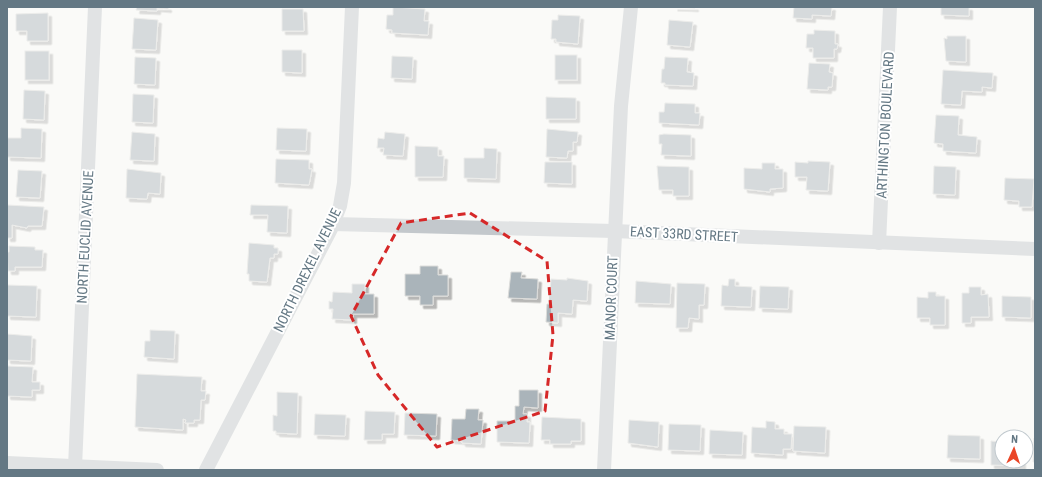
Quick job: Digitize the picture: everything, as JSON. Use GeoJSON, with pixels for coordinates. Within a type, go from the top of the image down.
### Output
{"type":"FeatureCollection","features":[{"type":"Feature","properties":{"kind":"street","name":"NORTH EUCLID AVENUE"},"geometry":{"type":"LineString","coordinates":[[75,467],[95,7]]}},
{"type":"Feature","properties":{"kind":"street","name":"NORTH DREXEL AVENUE"},"geometry":{"type":"LineString","coordinates":[[206,470],[333,224],[340,206],[344,183],[352,7]]}},
{"type":"Feature","properties":{"kind":"street","name":"MANOR COURT"},"geometry":{"type":"LineString","coordinates":[[604,470],[614,231],[622,89],[631,7]]}},
{"type":"Feature","properties":{"kind":"street","name":"ARTHINGTON BOULEVARD"},"geometry":{"type":"LineString","coordinates":[[880,243],[890,7]]}},
{"type":"Feature","properties":{"kind":"street","name":"EAST 33RD STREET"},"geometry":{"type":"LineString","coordinates":[[333,224],[614,231],[1035,249]]}},
{"type":"Feature","properties":{"kind":"street"},"geometry":{"type":"LineString","coordinates":[[7,463],[157,470]]}},
{"type":"Feature","properties":{"kind":"highlighted area"},"geometry":{"type":"Polygon","coordinates":[[[470,213],[547,261],[553,335],[545,411],[437,447],[378,375],[351,316],[401,223],[470,213]]]}},
{"type":"Feature","properties":{"kind":"building"},"geometry":{"type":"Polygon","coordinates":[[[137,7],[168,7],[168,9],[157,8],[157,11],[136,10],[137,7]]]}},
{"type":"Feature","properties":{"kind":"building"},"geometry":{"type":"Polygon","coordinates":[[[393,7],[425,9],[424,21],[429,21],[428,35],[392,33],[392,30],[386,29],[387,15],[393,15],[393,7]]]}},
{"type":"Feature","properties":{"kind":"building"},"geometry":{"type":"Polygon","coordinates":[[[674,7],[695,7],[695,8],[674,7]]]}},
{"type":"Feature","properties":{"kind":"building"},"geometry":{"type":"Polygon","coordinates":[[[794,7],[832,7],[831,16],[812,15],[812,19],[793,18],[794,7]]]}},
{"type":"Feature","properties":{"kind":"building"},"geometry":{"type":"Polygon","coordinates":[[[941,7],[969,7],[969,16],[941,15],[941,7]]]}},
{"type":"Feature","properties":{"kind":"building"},"geometry":{"type":"Polygon","coordinates":[[[282,9],[303,9],[304,31],[282,31],[282,9]]]}},
{"type":"Feature","properties":{"kind":"building"},"geometry":{"type":"Polygon","coordinates":[[[48,13],[48,41],[27,41],[27,31],[16,31],[16,14],[48,13]]]}},
{"type":"Feature","properties":{"kind":"building"},"geometry":{"type":"Polygon","coordinates":[[[558,15],[580,16],[578,44],[556,42],[556,39],[551,39],[552,20],[558,20],[558,15]]]}},
{"type":"Feature","properties":{"kind":"building"},"geometry":{"type":"Polygon","coordinates":[[[134,18],[158,20],[156,50],[132,49],[134,18]]]}},
{"type":"Feature","properties":{"kind":"building"},"geometry":{"type":"Polygon","coordinates":[[[669,20],[693,22],[690,47],[667,45],[669,20]]]}},
{"type":"Feature","properties":{"kind":"building"},"geometry":{"type":"Polygon","coordinates":[[[814,30],[835,31],[835,44],[838,44],[837,49],[834,49],[834,58],[813,58],[813,48],[806,48],[807,34],[814,34],[814,30]]]}},
{"type":"Feature","properties":{"kind":"building"},"geometry":{"type":"Polygon","coordinates":[[[947,36],[966,36],[966,62],[946,61],[944,38],[947,39],[947,36]]]}},
{"type":"Feature","properties":{"kind":"building"},"geometry":{"type":"Polygon","coordinates":[[[282,50],[302,50],[302,73],[282,72],[282,50]]]}},
{"type":"Feature","properties":{"kind":"building"},"geometry":{"type":"Polygon","coordinates":[[[25,51],[49,51],[49,80],[25,80],[25,51]]]}},
{"type":"Feature","properties":{"kind":"building"},"geometry":{"type":"Polygon","coordinates":[[[555,55],[577,55],[577,80],[555,80],[555,55]]]}},
{"type":"Feature","properties":{"kind":"building"},"geometry":{"type":"Polygon","coordinates":[[[392,56],[413,57],[412,79],[391,78],[392,56]]]}},
{"type":"Feature","properties":{"kind":"building"},"geometry":{"type":"Polygon","coordinates":[[[135,57],[156,58],[155,85],[134,84],[135,57]]]}},
{"type":"Feature","properties":{"kind":"building"},"geometry":{"type":"Polygon","coordinates":[[[665,57],[688,58],[687,72],[694,73],[693,86],[665,85],[665,83],[661,83],[665,57]]]}},
{"type":"Feature","properties":{"kind":"building"},"geometry":{"type":"Polygon","coordinates":[[[809,63],[830,64],[829,72],[833,73],[832,87],[828,87],[828,90],[807,89],[809,63]]]}},
{"type":"Feature","properties":{"kind":"building"},"geometry":{"type":"Polygon","coordinates":[[[943,70],[993,73],[992,88],[982,87],[982,92],[962,91],[961,105],[941,104],[943,70]]]}},
{"type":"Feature","properties":{"kind":"building"},"geometry":{"type":"Polygon","coordinates":[[[24,90],[45,91],[44,120],[23,119],[24,90]]]}},
{"type":"Feature","properties":{"kind":"building"},"geometry":{"type":"Polygon","coordinates":[[[133,94],[154,95],[153,123],[132,122],[133,94]]]}},
{"type":"Feature","properties":{"kind":"building"},"geometry":{"type":"Polygon","coordinates":[[[546,97],[576,98],[576,119],[546,119],[546,97]]]}},
{"type":"Feature","properties":{"kind":"building"},"geometry":{"type":"Polygon","coordinates":[[[665,103],[695,104],[695,113],[700,113],[699,125],[659,123],[659,112],[664,112],[665,103]]]}},
{"type":"Feature","properties":{"kind":"building"},"geometry":{"type":"Polygon","coordinates":[[[936,115],[959,116],[958,135],[977,137],[976,153],[943,151],[943,144],[934,143],[936,115]]]}},
{"type":"Feature","properties":{"kind":"building"},"geometry":{"type":"Polygon","coordinates":[[[21,128],[42,129],[41,158],[7,157],[7,138],[21,138],[21,128]]]}},
{"type":"Feature","properties":{"kind":"building"},"geometry":{"type":"Polygon","coordinates":[[[277,128],[307,129],[306,151],[276,150],[277,128]]]}},
{"type":"Feature","properties":{"kind":"building"},"geometry":{"type":"Polygon","coordinates":[[[547,129],[578,132],[577,142],[573,142],[573,151],[568,151],[567,158],[546,157],[547,129]]]}},
{"type":"Feature","properties":{"kind":"building"},"geometry":{"type":"Polygon","coordinates":[[[132,132],[155,134],[154,161],[130,160],[132,132]]]}},
{"type":"Feature","properties":{"kind":"building"},"geometry":{"type":"Polygon","coordinates":[[[385,132],[405,134],[403,156],[383,155],[384,148],[377,148],[378,138],[384,139],[385,132]]]}},
{"type":"Feature","properties":{"kind":"building"},"geometry":{"type":"Polygon","coordinates":[[[659,135],[691,135],[691,156],[661,155],[662,144],[659,144],[659,135]]]}},
{"type":"Feature","properties":{"kind":"building"},"geometry":{"type":"Polygon","coordinates":[[[415,146],[438,147],[438,156],[444,156],[443,177],[415,177],[415,146]]]}},
{"type":"Feature","properties":{"kind":"building"},"geometry":{"type":"Polygon","coordinates":[[[484,148],[497,149],[496,179],[464,178],[464,158],[484,158],[484,148]]]}},
{"type":"Feature","properties":{"kind":"building"},"geometry":{"type":"Polygon","coordinates":[[[276,159],[309,160],[309,169],[312,169],[309,185],[275,183],[276,159]]]}},
{"type":"Feature","properties":{"kind":"building"},"geometry":{"type":"Polygon","coordinates":[[[808,161],[830,162],[828,191],[806,190],[807,177],[795,177],[795,162],[808,163],[808,161]]]}},
{"type":"Feature","properties":{"kind":"building"},"geometry":{"type":"Polygon","coordinates":[[[545,162],[572,162],[572,184],[544,183],[545,162]]]}},
{"type":"Feature","properties":{"kind":"building"},"geometry":{"type":"Polygon","coordinates":[[[762,163],[775,163],[775,169],[783,169],[783,188],[770,189],[770,192],[744,189],[744,168],[762,169],[762,163]]]}},
{"type":"Feature","properties":{"kind":"building"},"geometry":{"type":"Polygon","coordinates":[[[657,166],[689,167],[689,196],[673,196],[673,190],[659,190],[657,166]]]}},
{"type":"Feature","properties":{"kind":"building"},"geometry":{"type":"Polygon","coordinates":[[[934,166],[956,167],[955,195],[933,194],[934,166]]]}},
{"type":"Feature","properties":{"kind":"building"},"geometry":{"type":"Polygon","coordinates":[[[127,169],[161,173],[160,194],[148,193],[147,199],[126,198],[127,169]]]}},
{"type":"Feature","properties":{"kind":"building"},"geometry":{"type":"Polygon","coordinates":[[[18,170],[42,171],[40,198],[16,197],[18,170]]]}},
{"type":"Feature","properties":{"kind":"building"},"geometry":{"type":"Polygon","coordinates":[[[1005,178],[1034,179],[1032,207],[1019,207],[1019,201],[1004,200],[1005,178]]]}},
{"type":"Feature","properties":{"kind":"building"},"geometry":{"type":"Polygon","coordinates":[[[7,205],[44,207],[42,226],[28,226],[27,228],[12,225],[12,238],[7,238],[7,205]]]}},
{"type":"Feature","properties":{"kind":"building"},"geometry":{"type":"Polygon","coordinates":[[[251,205],[288,206],[287,233],[267,232],[268,215],[250,215],[251,205]]]}},
{"type":"Feature","properties":{"kind":"building"},"geometry":{"type":"Polygon","coordinates":[[[249,243],[274,245],[274,248],[278,248],[278,254],[274,254],[274,258],[270,258],[267,282],[249,281],[249,274],[247,274],[249,243]]]}},
{"type":"Feature","properties":{"kind":"building"},"geometry":{"type":"Polygon","coordinates":[[[9,246],[35,247],[35,250],[43,250],[42,267],[15,267],[15,271],[8,271],[7,252],[9,252],[9,246]]]}},
{"type":"Feature","properties":{"kind":"building"},"geometry":{"type":"Polygon","coordinates":[[[420,266],[438,266],[438,275],[448,275],[448,296],[433,296],[433,305],[420,305],[420,296],[405,296],[405,274],[420,274],[420,266]]]}},
{"type":"Feature","properties":{"kind":"building"},"geometry":{"type":"Polygon","coordinates":[[[511,272],[522,272],[521,278],[538,279],[537,299],[508,298],[511,272]]]}},
{"type":"Feature","properties":{"kind":"building"},"geometry":{"type":"Polygon","coordinates":[[[567,278],[588,281],[587,301],[573,300],[572,314],[558,313],[558,323],[546,322],[551,279],[567,280],[567,278]]]}},
{"type":"Feature","properties":{"kind":"building"},"geometry":{"type":"Polygon","coordinates":[[[729,279],[735,279],[735,286],[752,287],[751,307],[721,306],[722,285],[728,286],[729,279]]]}},
{"type":"Feature","properties":{"kind":"building"},"geometry":{"type":"Polygon","coordinates":[[[636,281],[671,284],[670,304],[635,303],[636,281]]]}},
{"type":"Feature","properties":{"kind":"building"},"geometry":{"type":"Polygon","coordinates":[[[677,283],[705,284],[704,305],[699,305],[699,319],[689,318],[688,328],[676,328],[677,283]]]}},
{"type":"Feature","properties":{"kind":"building"},"geometry":{"type":"Polygon","coordinates":[[[352,284],[365,284],[365,294],[374,294],[374,314],[353,314],[353,320],[332,319],[333,309],[329,309],[329,301],[332,302],[333,292],[352,293],[352,284]]]}},
{"type":"Feature","properties":{"kind":"building"},"geometry":{"type":"Polygon","coordinates":[[[7,285],[37,286],[36,317],[7,316],[7,285]]]}},
{"type":"Feature","properties":{"kind":"building"},"geometry":{"type":"Polygon","coordinates":[[[760,286],[789,287],[788,309],[759,308],[760,286]]]}},
{"type":"Feature","properties":{"kind":"building"},"geometry":{"type":"Polygon","coordinates":[[[969,287],[981,287],[981,295],[988,294],[989,317],[971,317],[971,323],[962,323],[962,293],[969,293],[969,287]]]}},
{"type":"Feature","properties":{"kind":"building"},"geometry":{"type":"Polygon","coordinates":[[[928,292],[936,292],[936,296],[945,296],[945,325],[930,325],[930,318],[917,318],[917,297],[928,298],[928,292]]]}},
{"type":"Feature","properties":{"kind":"building"},"geometry":{"type":"Polygon","coordinates":[[[1002,296],[1031,297],[1031,318],[1002,317],[1002,296]]]}},
{"type":"Feature","properties":{"kind":"building"},"geometry":{"type":"Polygon","coordinates":[[[150,330],[175,331],[174,359],[144,357],[145,341],[150,341],[150,330]]]}},
{"type":"Feature","properties":{"kind":"building"},"geometry":{"type":"Polygon","coordinates":[[[7,334],[32,336],[31,361],[7,360],[7,334]]]}},
{"type":"Feature","properties":{"kind":"building"},"geometry":{"type":"Polygon","coordinates":[[[7,366],[33,367],[32,382],[40,382],[40,390],[32,390],[32,397],[7,396],[7,366]]]}},
{"type":"Feature","properties":{"kind":"building"},"geometry":{"type":"Polygon","coordinates":[[[137,374],[202,377],[201,391],[206,391],[205,400],[201,400],[200,420],[194,420],[194,423],[185,423],[186,420],[183,419],[183,430],[135,427],[137,374]]]}},
{"type":"Feature","properties":{"kind":"building"},"geometry":{"type":"Polygon","coordinates":[[[519,390],[538,390],[538,408],[524,407],[523,414],[527,414],[527,422],[530,422],[529,443],[497,442],[497,421],[515,421],[515,406],[519,406],[519,390]]]}},
{"type":"Feature","properties":{"kind":"building"},"geometry":{"type":"Polygon","coordinates":[[[277,392],[298,393],[297,434],[276,433],[276,431],[273,431],[273,415],[277,416],[277,392]]]}},
{"type":"Feature","properties":{"kind":"building"},"geometry":{"type":"Polygon","coordinates":[[[466,409],[479,409],[478,420],[483,420],[481,444],[462,443],[462,441],[451,440],[452,419],[465,419],[466,409]]]}},
{"type":"Feature","properties":{"kind":"building"},"geometry":{"type":"Polygon","coordinates":[[[365,411],[395,412],[394,434],[382,434],[382,440],[364,440],[365,411]]]}},
{"type":"Feature","properties":{"kind":"building"},"geometry":{"type":"Polygon","coordinates":[[[405,413],[437,414],[436,436],[404,435],[405,413]]]}},
{"type":"Feature","properties":{"kind":"building"},"geometry":{"type":"Polygon","coordinates":[[[315,414],[346,415],[345,436],[314,435],[315,414]]]}},
{"type":"Feature","properties":{"kind":"building"},"geometry":{"type":"Polygon","coordinates":[[[542,417],[581,419],[581,441],[571,441],[571,444],[550,444],[550,440],[541,440],[542,417]]]}},
{"type":"Feature","properties":{"kind":"building"},"geometry":{"type":"Polygon","coordinates":[[[629,420],[659,422],[658,447],[628,443],[629,420]]]}},
{"type":"Feature","properties":{"kind":"building"},"geometry":{"type":"Polygon","coordinates":[[[766,421],[775,422],[775,429],[784,429],[784,434],[792,434],[791,449],[783,449],[783,455],[751,453],[752,427],[766,428],[766,421]]]}},
{"type":"Feature","properties":{"kind":"building"},"geometry":{"type":"Polygon","coordinates":[[[669,424],[701,425],[700,451],[668,450],[669,424]]]}},
{"type":"Feature","properties":{"kind":"building"},"geometry":{"type":"Polygon","coordinates":[[[794,426],[826,427],[825,453],[793,451],[794,426]]]}},
{"type":"Feature","properties":{"kind":"building"},"geometry":{"type":"Polygon","coordinates":[[[710,430],[743,432],[742,455],[709,454],[710,430]]]}},
{"type":"Feature","properties":{"kind":"building"},"geometry":{"type":"Polygon","coordinates":[[[948,435],[980,436],[980,459],[947,458],[948,435]]]}},
{"type":"Feature","properties":{"kind":"building"},"geometry":{"type":"Polygon","coordinates":[[[1034,438],[1035,438],[1034,462],[1034,438]]]}},
{"type":"Feature","properties":{"kind":"building"},"geometry":{"type":"Polygon","coordinates":[[[991,441],[994,441],[994,465],[991,465],[991,441]]]}}]}
